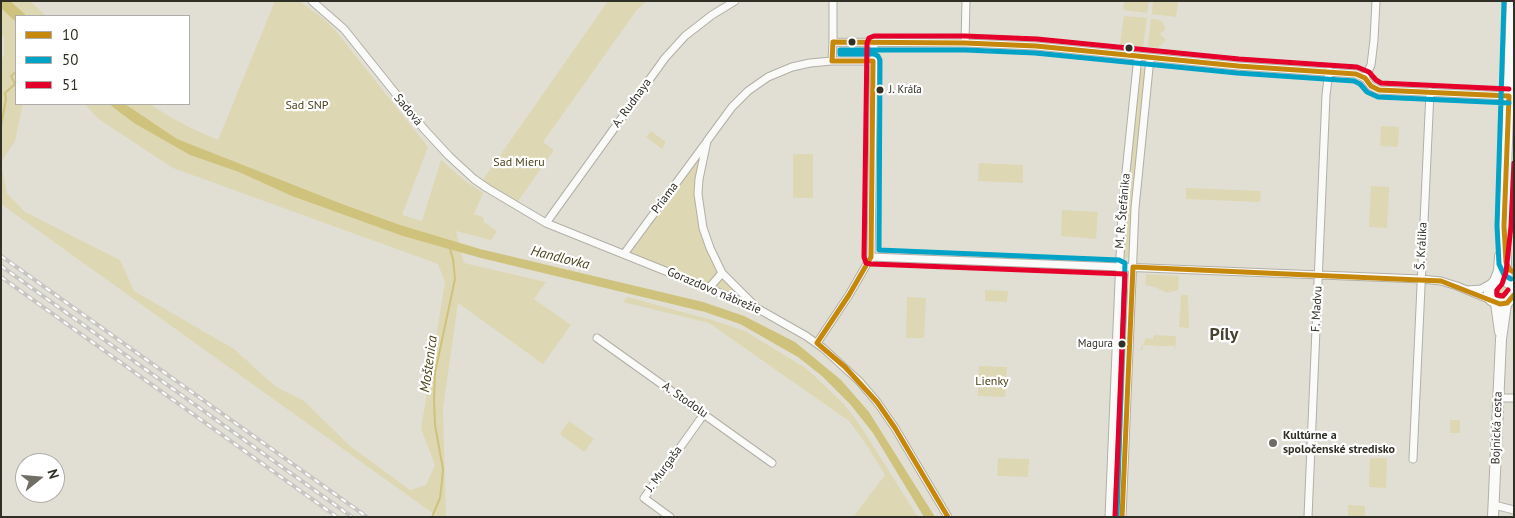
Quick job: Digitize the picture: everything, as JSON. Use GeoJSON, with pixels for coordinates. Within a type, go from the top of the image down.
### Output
{"type":"FeatureCollection","features":[{"type":"Feature","properties":{"kind":"street","name":"Sadová"},"geometry":{"type":"LineString","coordinates":[[312,1],[344,29],[396,96],[449,156],[474,179],[516,206]]}},
{"type":"Feature","properties":{"kind":"street","name":"A. Rudnaya"},"geometry":{"type":"LineString","coordinates":[[546,223],[665,58],[686,36],[712,15],[735,1]]}},
{"type":"Feature","properties":{"kind":"street"},"geometry":{"type":"LineString","coordinates":[[832,61],[833,1]]}},
{"type":"Feature","properties":{"kind":"street"},"geometry":{"type":"LineString","coordinates":[[965,43],[966,1]]}},
{"type":"Feature","properties":{"kind":"street"},"geometry":{"type":"LineString","coordinates":[[1365,78],[1371,65],[1376,1]]}},
{"type":"Feature","properties":{"kind":"street","name":"Bojnická cesta"},"geometry":{"type":"LineString","coordinates":[[1504,300],[1489,290],[1499,271],[1504,226],[1512,1]]}},
{"type":"Feature","properties":{"kind":"street"},"geometry":{"type":"LineString","coordinates":[[832,42],[965,43],[1036,46],[1238,66],[1356,74],[1365,78],[1371,86],[1379,90],[1509,96]]}},
{"type":"Feature","properties":{"kind":"street"},"geometry":{"type":"LineString","coordinates":[[817,343],[849,295],[871,257],[874,43]]}},
{"type":"Feature","properties":{"kind":"street","name":"M. R. Štefánika"},"geometry":{"type":"LineString","coordinates":[[1109,517],[1122,211],[1138,56]]}},
{"type":"Feature","properties":{"kind":"street","name":"M. R. Štefánika"},"geometry":{"type":"LineString","coordinates":[[1122,517],[1135,208],[1150,58]]}},
{"type":"Feature","properties":{"kind":"street","name":"Priama"},"geometry":{"type":"LineString","coordinates":[[624,254],[732,107],[748,91],[768,77],[799,65],[832,61],[873,62]]}},
{"type":"Feature","properties":{"kind":"street","name":"F. Madvu"},"geometry":{"type":"LineString","coordinates":[[1308,517],[1326,95],[1329,71]]}},
{"type":"Feature","properties":{"kind":"street","name":"Š. Králika"},"geometry":{"type":"LineString","coordinates":[[1413,459],[1430,92]]}},
{"type":"Feature","properties":{"kind":"street"},"geometry":{"type":"LineString","coordinates":[[707,142],[699,179],[699,206],[703,228],[722,273],[755,306]]}},
{"type":"Feature","properties":{"kind":"street","name":"Gorazdovo nábrežie"},"geometry":{"type":"LineString","coordinates":[[516,206],[546,223],[755,306],[817,343],[846,367],[877,402],[895,428],[948,517]]}},
{"type":"Feature","properties":{"kind":"street","name":"Bojnická cesta"},"geometry":{"type":"LineString","coordinates":[[1493,517],[1504,300],[1514,290],[1510,282],[1506,262],[1504,226]]}},
{"type":"Feature","properties":{"kind":"street"},"geometry":{"type":"LineString","coordinates":[[871,257],[1421,279],[1441,281],[1504,300]]}},
{"type":"Feature","properties":{"kind":"street"},"geometry":{"type":"LineString","coordinates":[[1506,262],[1510,270],[1514,272]]}},
{"type":"Feature","properties":{"kind":"street"},"geometry":{"type":"LineString","coordinates":[[709,288],[722,273]]}},
{"type":"Feature","properties":{"kind":"street"},"geometry":{"type":"LineString","coordinates":[[1467,290],[1481,289],[1501,280],[1510,282]]}},
{"type":"Feature","properties":{"kind":"street","name":"A. Stodolu"},"geometry":{"type":"LineString","coordinates":[[598,338],[772,463]]}},
{"type":"Feature","properties":{"kind":"street"},"geometry":{"type":"LineString","coordinates":[[1498,398],[1514,398]]}},
{"type":"Feature","properties":{"kind":"street","name":"J. Murgaša"},"geometry":{"type":"LineString","coordinates":[[670,517],[644,498],[704,414]]}},
{"type":"Feature","properties":{"kind":"street"},"geometry":{"type":"LineString","coordinates":[[1494,505],[1514,510]]}},
{"type":"Feature","properties":{"kind":"green space"},"geometry":{"type":"Polygon","coordinates":[[[1,1],[30,1],[45,15],[15,15],[15,105],[23,105],[15,141],[1,162],[1,62],[4,54],[4,37],[1,34],[1,1]]]}},
{"type":"Feature","properties":{"kind":"green space","name":"Sad SNP"},"geometry":{"type":"Polygon","coordinates":[[[275,1],[299,1],[324,19],[335,30],[428,147],[402,215],[422,221],[441,160],[464,180],[483,193],[474,214],[483,217],[484,222],[497,231],[491,240],[456,231],[464,263],[546,282],[534,299],[571,325],[543,364],[458,303],[443,409],[446,517],[438,517],[1,204],[1,164],[7,193],[25,212],[120,260],[134,291],[234,349],[275,386],[304,401],[350,446],[410,490],[426,485],[435,465],[421,429],[445,282],[438,264],[173,168],[97,118],[86,105],[152,105],[191,128],[218,140],[275,1]]]}},
{"type":"Feature","properties":{"kind":"green space","name":"Sad Mieru"},"geometry":{"type":"Polygon","coordinates":[[[608,1],[646,1],[636,11],[543,142],[554,150],[516,204],[482,181],[608,1]]]}},
{"type":"Feature","properties":{"kind":"green space"},"geometry":{"type":"Polygon","coordinates":[[[1124,1],[1149,1],[1147,13],[1123,10],[1124,1]]]}},
{"type":"Feature","properties":{"kind":"green space"},"geometry":{"type":"Polygon","coordinates":[[[1153,1],[1178,2],[1176,17],[1152,14],[1153,1]]]}},
{"type":"Feature","properties":{"kind":"green space"},"geometry":{"type":"Polygon","coordinates":[[[1124,16],[1147,18],[1143,47],[1120,44],[1124,16]]]}},
{"type":"Feature","properties":{"kind":"green space"},"geometry":{"type":"Polygon","coordinates":[[[1151,19],[1160,20],[1166,28],[1160,34],[1166,40],[1158,48],[1148,45],[1151,19]]]}},
{"type":"Feature","properties":{"kind":"green space"},"geometry":{"type":"Polygon","coordinates":[[[1140,69],[1146,69],[1130,258],[1123,258],[1125,210],[1140,69]]]}},
{"type":"Feature","properties":{"kind":"green space"},"geometry":{"type":"Polygon","coordinates":[[[1381,126],[1399,127],[1398,147],[1380,146],[1381,126]]]}},
{"type":"Feature","properties":{"kind":"green space"},"geometry":{"type":"Polygon","coordinates":[[[651,131],[666,142],[662,149],[646,137],[651,131]]]}},
{"type":"Feature","properties":{"kind":"green space"},"geometry":{"type":"Polygon","coordinates":[[[705,147],[699,208],[722,273],[756,307],[624,254],[705,147]]]}},
{"type":"Feature","properties":{"kind":"green space"},"geometry":{"type":"Polygon","coordinates":[[[793,154],[813,154],[813,198],[793,198],[793,154]]]}},
{"type":"Feature","properties":{"kind":"green space"},"geometry":{"type":"Polygon","coordinates":[[[979,163],[1023,165],[1023,183],[978,181],[979,163]]]}},
{"type":"Feature","properties":{"kind":"green space"},"geometry":{"type":"Polygon","coordinates":[[[1371,186],[1389,187],[1387,228],[1369,227],[1371,186]]]}},
{"type":"Feature","properties":{"kind":"green space"},"geometry":{"type":"Polygon","coordinates":[[[1186,188],[1261,191],[1260,202],[1186,199],[1186,188]]]}},
{"type":"Feature","properties":{"kind":"green space"},"geometry":{"type":"Polygon","coordinates":[[[1062,210],[1098,212],[1096,239],[1061,236],[1062,210]]]}},
{"type":"Feature","properties":{"kind":"green space"},"geometry":{"type":"Polygon","coordinates":[[[1146,274],[1179,276],[1178,290],[1167,293],[1155,287],[1145,285],[1146,274]]]}},
{"type":"Feature","properties":{"kind":"green space"},"geometry":{"type":"Polygon","coordinates":[[[1122,275],[1129,275],[1119,517],[1112,517],[1122,275]]]}},
{"type":"Feature","properties":{"kind":"green space"},"geometry":{"type":"Polygon","coordinates":[[[1501,284],[1509,292],[1501,300],[1493,292],[1501,284]]]}},
{"type":"Feature","properties":{"kind":"green space"},"geometry":{"type":"Polygon","coordinates":[[[985,290],[1008,291],[1007,302],[985,301],[985,290]]]}},
{"type":"Feature","properties":{"kind":"green space"},"geometry":{"type":"Polygon","coordinates":[[[1181,295],[1188,295],[1189,328],[1179,327],[1181,295]]]}},
{"type":"Feature","properties":{"kind":"green space"},"geometry":{"type":"Polygon","coordinates":[[[627,297],[745,331],[807,369],[843,403],[858,422],[918,517],[853,517],[885,475],[849,421],[709,323],[623,302],[627,297]]]}},
{"type":"Feature","properties":{"kind":"green space"},"geometry":{"type":"Polygon","coordinates":[[[907,297],[926,298],[924,338],[906,338],[907,297]]]}},
{"type":"Feature","properties":{"kind":"green space"},"geometry":{"type":"Polygon","coordinates":[[[1154,335],[1176,336],[1175,351],[1174,346],[1159,346],[1158,350],[1158,346],[1143,345],[1143,350],[1140,350],[1146,338],[1153,339],[1154,335]]]}},
{"type":"Feature","properties":{"kind":"green space","name":"Lienky"},"geometry":{"type":"Polygon","coordinates":[[[979,366],[1007,367],[1005,397],[978,396],[979,366]]]}},
{"type":"Feature","properties":{"kind":"green space"},"geometry":{"type":"Polygon","coordinates":[[[1450,420],[1460,420],[1460,433],[1450,433],[1450,420]]]}},
{"type":"Feature","properties":{"kind":"green space"},"geometry":{"type":"Polygon","coordinates":[[[569,421],[594,439],[584,452],[560,434],[569,421]]]}},
{"type":"Feature","properties":{"kind":"green space"},"geometry":{"type":"Polygon","coordinates":[[[998,458],[1029,459],[1028,477],[997,476],[998,458]]]}},
{"type":"Feature","properties":{"kind":"green space"},"geometry":{"type":"Polygon","coordinates":[[[1370,458],[1387,458],[1386,488],[1369,487],[1370,458]]]}},
{"type":"Feature","properties":{"kind":"green space"},"geometry":{"type":"Polygon","coordinates":[[[1348,505],[1365,506],[1365,517],[1348,517],[1348,505]]]}},
{"type":"Feature","properties":{"kind":"shaded area"},"geometry":{"type":"Polygon","coordinates":[[[1,1],[10,1],[26,15],[15,15],[15,21],[1,8],[1,1]]]}},
{"type":"Feature","properties":{"kind":"shaded area"},"geometry":{"type":"Polygon","coordinates":[[[110,105],[126,105],[177,139],[400,225],[480,249],[703,302],[744,316],[795,342],[841,380],[869,412],[935,517],[924,517],[873,433],[850,404],[822,376],[798,357],[740,324],[705,312],[481,258],[403,236],[292,196],[239,172],[190,155],[134,123],[110,105]]]}},
{"type":"Feature","properties":{"kind":"waterway"},"geometry":{"type":"LineString","coordinates":[[15,73],[11,76],[15,84]]}},
{"type":"Feature","properties":{"kind":"waterway"},"geometry":{"type":"LineString","coordinates":[[1,126],[6,99],[5,93],[15,84]]}},
{"type":"Feature","properties":{"kind":"waterway","name":"Moštenica"},"geometry":{"type":"LineString","coordinates":[[432,517],[440,498],[443,469],[435,425],[434,400],[435,373],[455,279],[450,249]]}},
{"type":"Feature","properties":{"kind":"railway"},"geometry":{"type":"LineString","coordinates":[[1,256],[367,517]]}},
{"type":"Feature","properties":{"kind":"railway"},"geometry":{"type":"LineString","coordinates":[[1,266],[352,517]]}},
{"type":"Feature","properties":{"kind":"railway"},"geometry":{"type":"LineString","coordinates":[[1,277],[337,517]]}},
{"type":"Feature","properties":{"kind":"transit line","name":"50"},"geometry":{"type":"LineString","coordinates":[[1504,1],[1497,226],[1499,264],[1504,275],[1511,279]]}},
{"type":"Feature","properties":{"kind":"transit line","name":"51"},"geometry":{"type":"LineString","coordinates":[[1115,517],[1125,274],[866,263],[864,257],[867,43],[869,38],[874,36],[965,36],[1037,39],[1239,59],[1357,67],[1369,72],[1381,83],[1509,89]]}},
{"type":"Feature","properties":{"kind":"transit line","name":"10"},"geometry":{"type":"LineString","coordinates":[[948,517],[895,428],[877,402],[845,367],[817,343],[849,295],[871,257],[873,61],[832,61],[833,42],[965,43],[1036,46],[1238,66],[1356,74],[1365,78],[1371,86],[1379,90],[1509,96],[1504,226],[1506,262],[1510,270],[1514,272]]}},
{"type":"Feature","properties":{"kind":"transit line","name":"50"},"geometry":{"type":"LineString","coordinates":[[1117,517],[1125,263],[1119,260],[879,250],[880,60],[874,54],[840,54],[840,50],[965,50],[1035,53],[1237,73],[1354,81],[1360,84],[1367,92],[1378,97],[1509,103]]}},
{"type":"Feature","properties":{"kind":"transit line","name":"51"},"geometry":{"type":"LineString","coordinates":[[1508,290],[1503,296],[1497,295],[1497,290],[1502,284],[1506,272],[1511,226],[1514,163]]}},
{"type":"Feature","properties":{"kind":"transit line","name":"10"},"geometry":{"type":"LineString","coordinates":[[1122,517],[1133,267],[1441,281],[1500,304],[1507,303],[1514,295]]}},
{"type":"Feature","properties":{"kind":"place","name":"J. Kráľa"},"geometry":{"type":"Point","coordinates":[880,90]}},
{"type":"Feature","properties":{"kind":"place","name":"Magura"},"geometry":{"type":"Point","coordinates":[1122,344]}},
{"type":"Feature","properties":{"kind":"place","name":"Kultúrne a spoločenské stredisko"},"geometry":{"type":"Point","coordinates":[1273,443]}},
{"type":"Feature","properties":{"kind":"district","name":"Píly"},"geometry":{"type":"Point","coordinates":[1224,335]}},
{"type":"Feature","properties":{"kind":"water label","name":"Handlovka"},"geometry":{"type":"Point","coordinates":[560,258]}}]}
